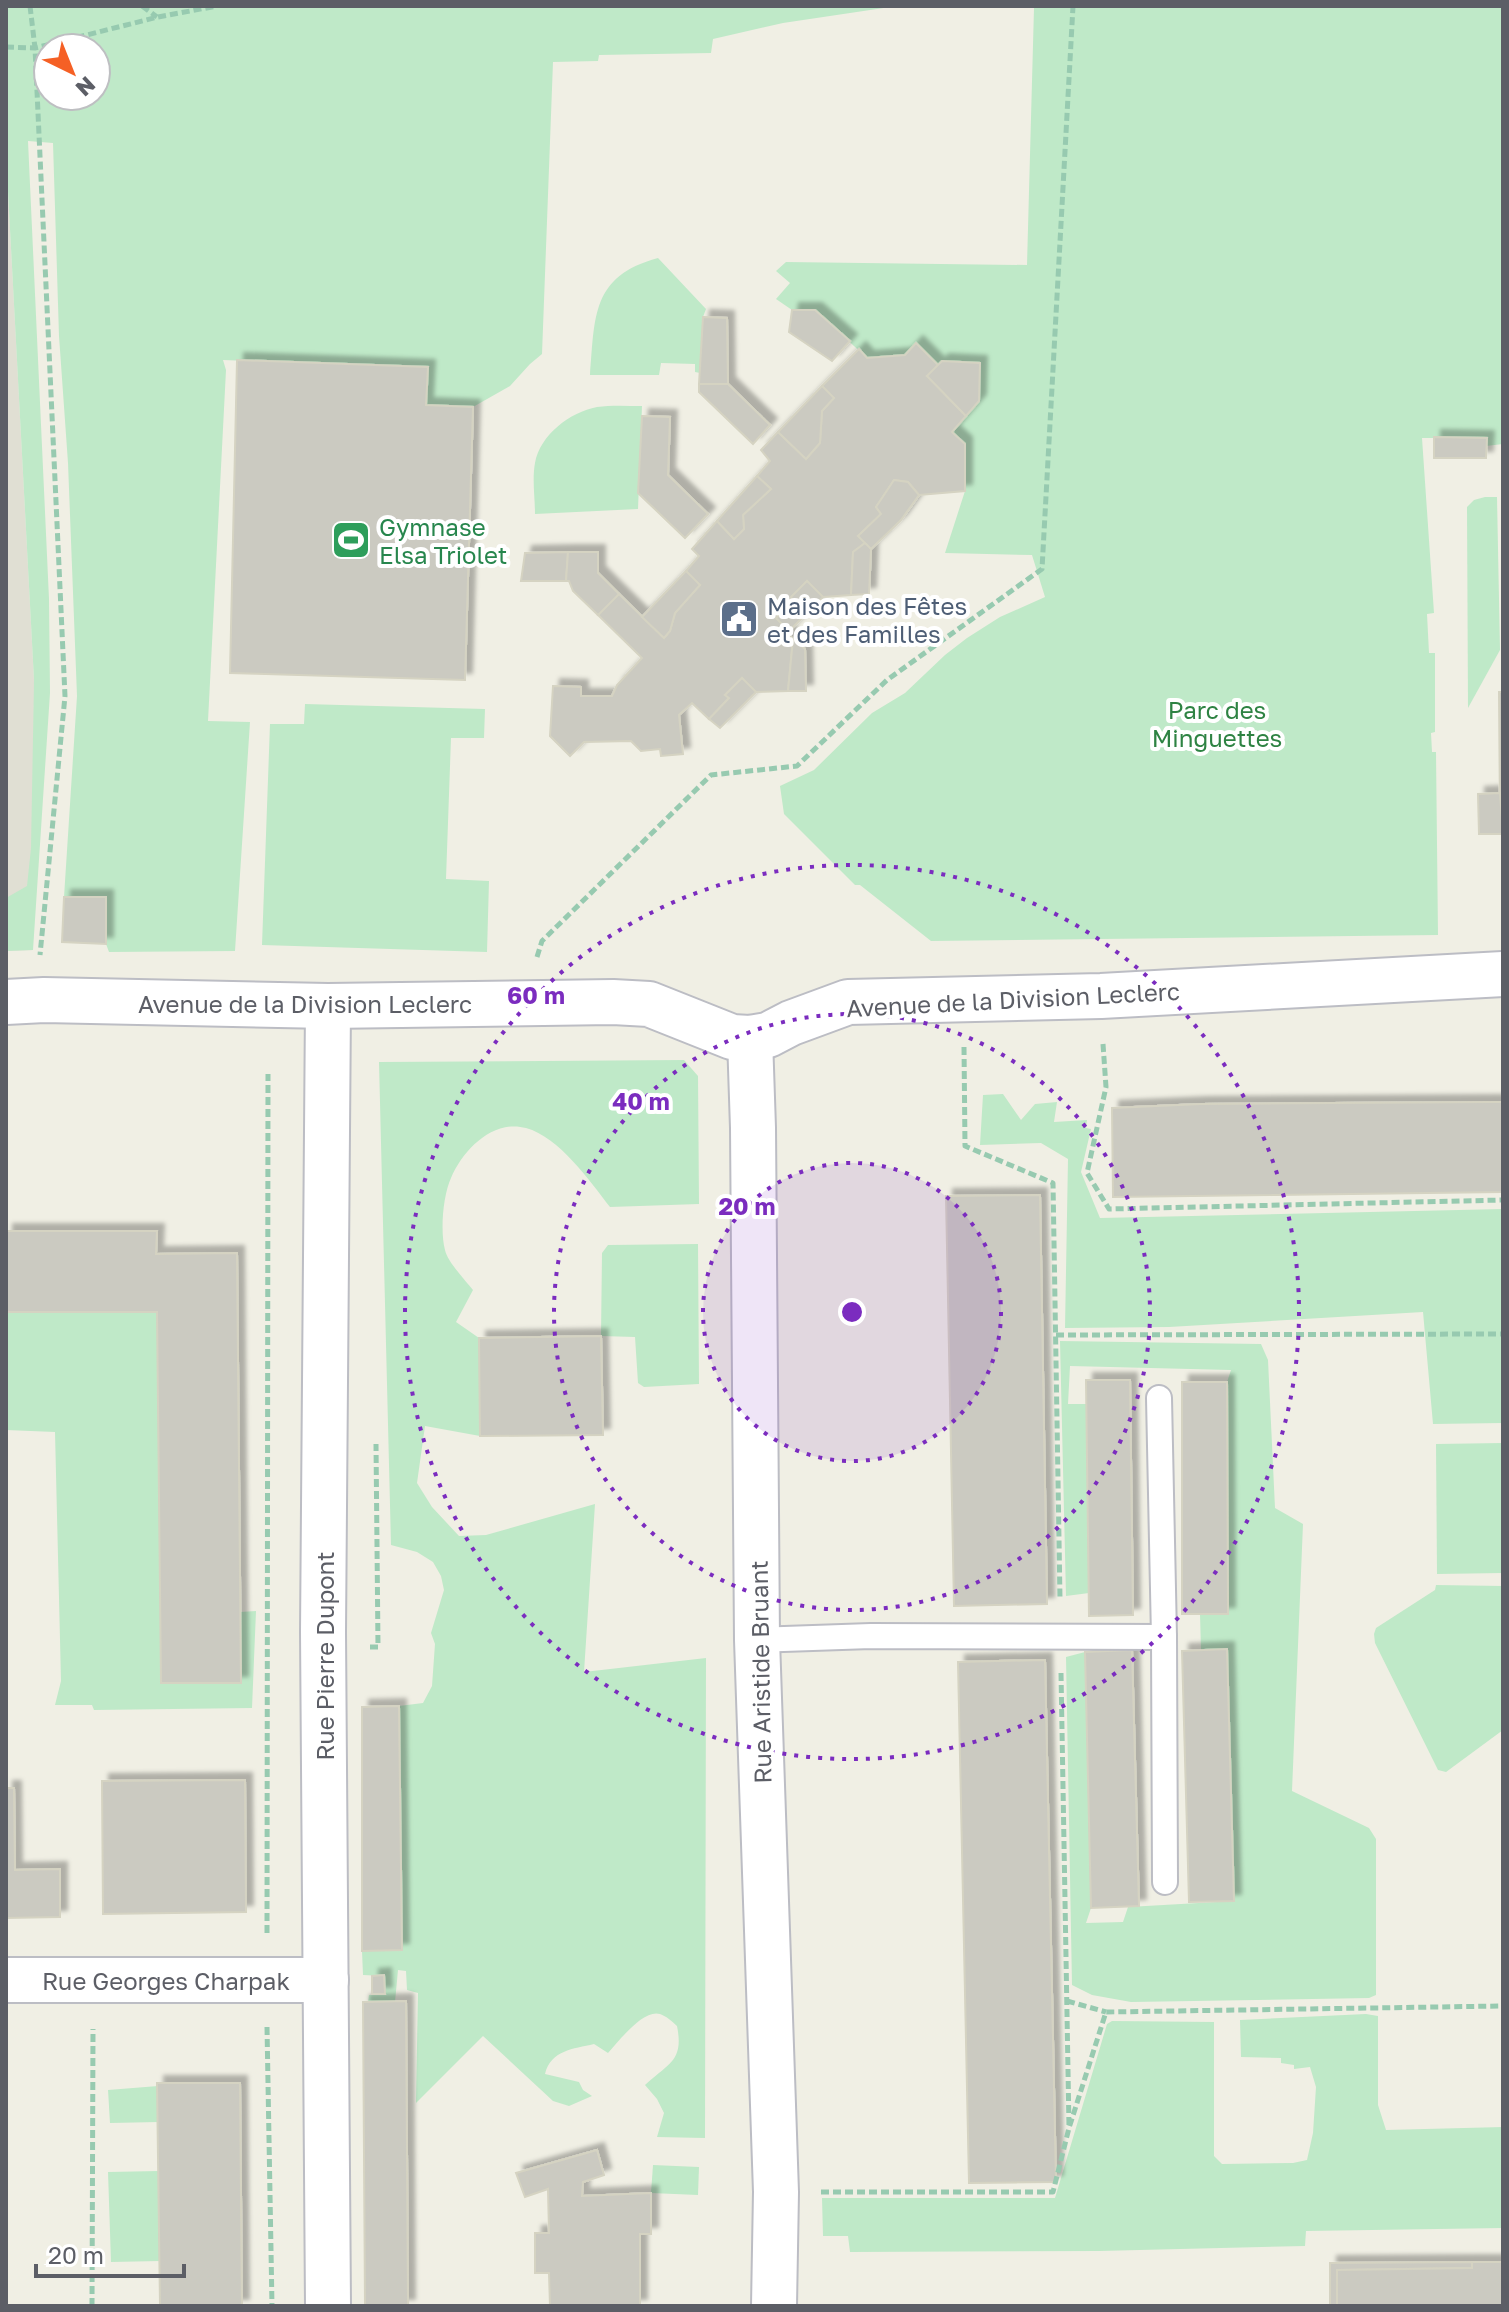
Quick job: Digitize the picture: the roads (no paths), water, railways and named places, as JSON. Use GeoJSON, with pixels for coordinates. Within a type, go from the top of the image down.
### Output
{"type":"FeatureCollection","features":[{"type":"Feature","properties":{"kind":"street","name":"Avenue de la Division Leclerc"},"geometry":{"type":"LineString","coordinates":[[25,1001],[328,1006],[613,1002],[649,1004],[732,1037],[750,1038],[768,1035],[848,1002],[1101,996],[1503,974]]}},
{"type":"Feature","properties":{"kind":"street","name":"Rue Pierre Dupont"},"geometry":{"type":"LineString","coordinates":[[328,1006],[323,1632],[328,2306]]}},
{"type":"Feature","properties":{"kind":"street","name":"Rue Aristide Bruant"},"geometry":{"type":"LineString","coordinates":[[750,1038],[757,1640],[776,2192],[774,2306]]}},
{"type":"Feature","properties":{"kind":"street","name":"Rue Georges Charpak"},"geometry":{"type":"LineString","coordinates":[[6,1980],[326,1980]]}},
{"type":"Feature","properties":{"kind":"lane"},"geometry":{"type":"LineString","coordinates":[[1159,1398],[1165,1882]]}},
{"type":"Feature","properties":{"kind":"lane"},"geometry":{"type":"LineString","coordinates":[[757,1640],[871,1636],[1164,1637]]}},
{"type":"Feature","properties":{"kind":"place","name":"Gymnase Elsa Triolet"},"geometry":{"type":"Point","coordinates":[351,540]}},
{"type":"Feature","properties":{"kind":"place","name":"Maison des Fêtes et des Familles"},"geometry":{"type":"Point","coordinates":[739,619]}},
{"type":"Feature","properties":{"kind":"park label","name":"Parc des Minguettes"},"geometry":{"type":"Point","coordinates":[1217,723]}}]}
